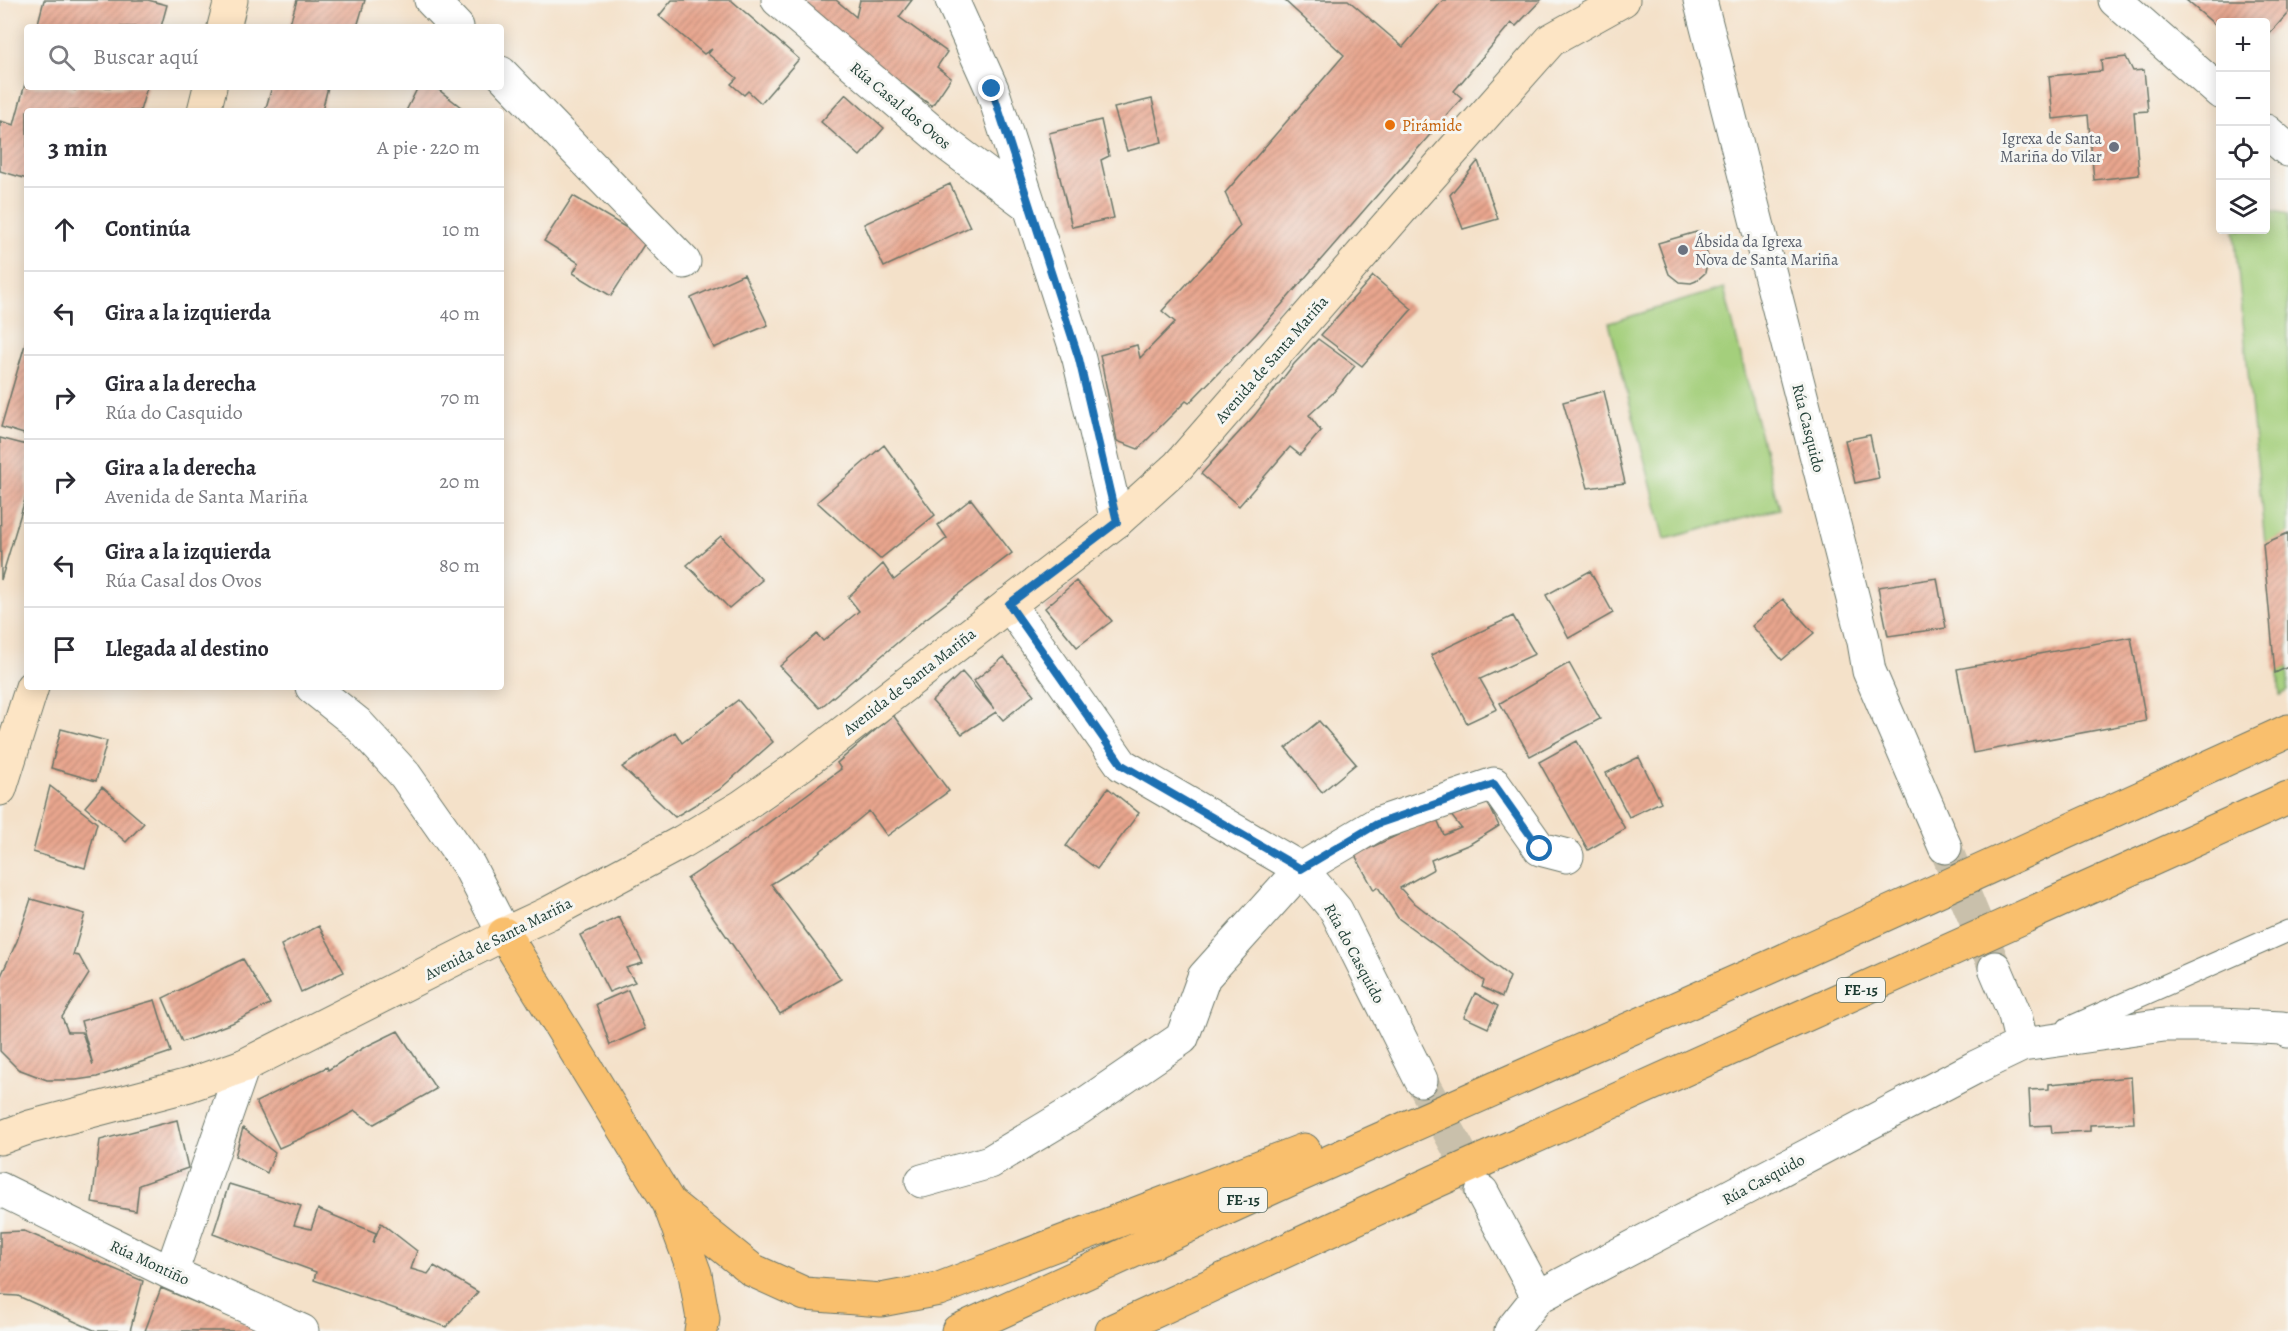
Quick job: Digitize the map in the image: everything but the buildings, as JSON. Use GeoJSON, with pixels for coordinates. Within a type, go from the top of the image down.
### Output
{"type":"FeatureCollection","features":[{"type":"Feature","properties":{"kind":"highway","name":"FE-15"},"geometry":{"type":"LineString","coordinates":[[958,1331],[1530,1072],[1774,965],[2288,731]]}},
{"type":"Feature","properties":{"kind":"highway","name":"FE-15"},"geometry":{"type":"LineString","coordinates":[[1112,1331],[1445,1177],[2288,798]]}},
{"type":"Feature","properties":{"kind":"highway"},"geometry":{"type":"LineString","coordinates":[[504,934],[669,1203],[695,1274],[703,1319],[701,1331]]}},
{"type":"Feature","properties":{"kind":"highway"},"geometry":{"type":"LineString","coordinates":[[669,1203],[752,1270],[805,1294],[881,1300],[939,1289],[1380,1121],[1530,1072]]}},
{"type":"Feature","properties":{"kind":"street"},"geometry":{"type":"LineString","coordinates":[[225,24],[231,0]]}},
{"type":"Feature","properties":{"kind":"street"},"geometry":{"type":"LineString","coordinates":[[431,0],[454,24]]}},
{"type":"Feature","properties":{"kind":"street","name":"Rúa Casal dos Ovos"},"geometry":{"type":"LineString","coordinates":[[778,0],[948,146],[1028,205]]}},
{"type":"Feature","properties":{"kind":"street"},"geometry":{"type":"LineString","coordinates":[[952,0],[992,89],[1079,359],[1117,522]]}},
{"type":"Feature","properties":{"kind":"street","name":"Avenida de Santa Mariña"},"geometry":{"type":"LineString","coordinates":[[0,1114],[15,1132],[189,1085],[243,1066],[549,913],[672,848],[741,807],[801,765],[1117,522],[1178,466],[1551,40],[1623,0]]}},
{"type":"Feature","properties":{"kind":"street","name":"Rúa Casquido"},"geometry":{"type":"LineString","coordinates":[[1700,0],[1861,630],[1869,671],[1945,847]]}},
{"type":"Feature","properties":{"kind":"street"},"geometry":{"type":"LineString","coordinates":[[2115,0],[2216,88]]}},
{"type":"Feature","properties":{"kind":"street"},"geometry":{"type":"LineString","coordinates":[[504,76],[684,262]]}},
{"type":"Feature","properties":{"kind":"street"},"geometry":{"type":"LineString","coordinates":[[205,108],[209,90]]}},
{"type":"Feature","properties":{"kind":"street"},"geometry":{"type":"LineString","coordinates":[[2270,135],[2288,150]]}},
{"type":"Feature","properties":{"kind":"street","name":"Rúa do Casquido"},"geometry":{"type":"LineString","coordinates":[[1009,604],[1122,765],[1301,869],[1336,910],[1421,1080]]}},
{"type":"Feature","properties":{"kind":"street"},"geometry":{"type":"LineString","coordinates":[[0,789],[31,690]]}},
{"type":"Feature","properties":{"kind":"street"},"geometry":{"type":"LineString","coordinates":[[316,690],[357,723],[405,775],[469,866],[504,934]]}},
{"type":"Feature","properties":{"kind":"street"},"geometry":{"type":"LineString","coordinates":[[922,1181],[990,1162],[1078,1109],[1182,1038],[1204,977],[1301,869],[1377,824],[1494,784],[1540,849],[1568,856]]}},
{"type":"Feature","properties":{"kind":"street"},"geometry":{"type":"LineString","coordinates":[[1995,968],[2015,1015],[2022,1045]]}},
{"type":"Feature","properties":{"kind":"street","name":"Rúa Casquido"},"geometry":{"type":"LineString","coordinates":[[1538,1297],[2022,1045],[2164,1025],[2282,1028],[2288,1031]]}},
{"type":"Feature","properties":{"kind":"street"},"geometry":{"type":"LineString","coordinates":[[171,1273],[243,1066]]}},
{"type":"Feature","properties":{"kind":"street","name":"Rúa Montiño"},"geometry":{"type":"LineString","coordinates":[[0,1189],[171,1273],[302,1331]]}},
{"type":"Feature","properties":{"kind":"street"},"geometry":{"type":"LineString","coordinates":[[1482,1192],[1538,1297],[1510,1331]]}},
{"type":"Feature","properties":{"kind":"lane"},"geometry":{"type":"LineString","coordinates":[[2022,1045],[2094,1018],[2288,931]]}},
{"type":"Feature","properties":{"kind":"green space"},"geometry":{"type":"Polygon","coordinates":[[[2270,210],[2288,214],[2288,691],[2280,695],[2234,234],[2270,234],[2270,210]]]}},
{"type":"Feature","properties":{"kind":"green space"},"geometry":{"type":"Polygon","coordinates":[[[1724,288],[1779,509],[1665,539],[1609,323],[1724,288]]]}},
{"type":"Feature","properties":{"kind":"tunnel"},"geometry":{"type":"LineString","coordinates":[[1945,847],[1995,968]]}},
{"type":"Feature","properties":{"kind":"tunnel"},"geometry":{"type":"LineString","coordinates":[[1421,1080],[1481,1191]]}},
{"type":"Feature","properties":{"kind":"place","name":"Pirámide"},"geometry":{"type":"Point","coordinates":[1390,125]}},
{"type":"Feature","properties":{"kind":"place","name":"Igrexa de Santa Mariña do Vilar"},"geometry":{"type":"Point","coordinates":[2114,147]}},
{"type":"Feature","properties":{"kind":"place","name":"Ábsida da Igrexa Nova de Santa Mariña"},"geometry":{"type":"Point","coordinates":[1683,250]}},
{"type":"Feature","properties":{"kind":"route"},"geometry":{"type":"LineString","coordinates":[[992,89],[1079,359],[1117,522],[1009,604],[1122,765],[1301,869],[1377,824],[1494,784],[1540,849]]}}]}
